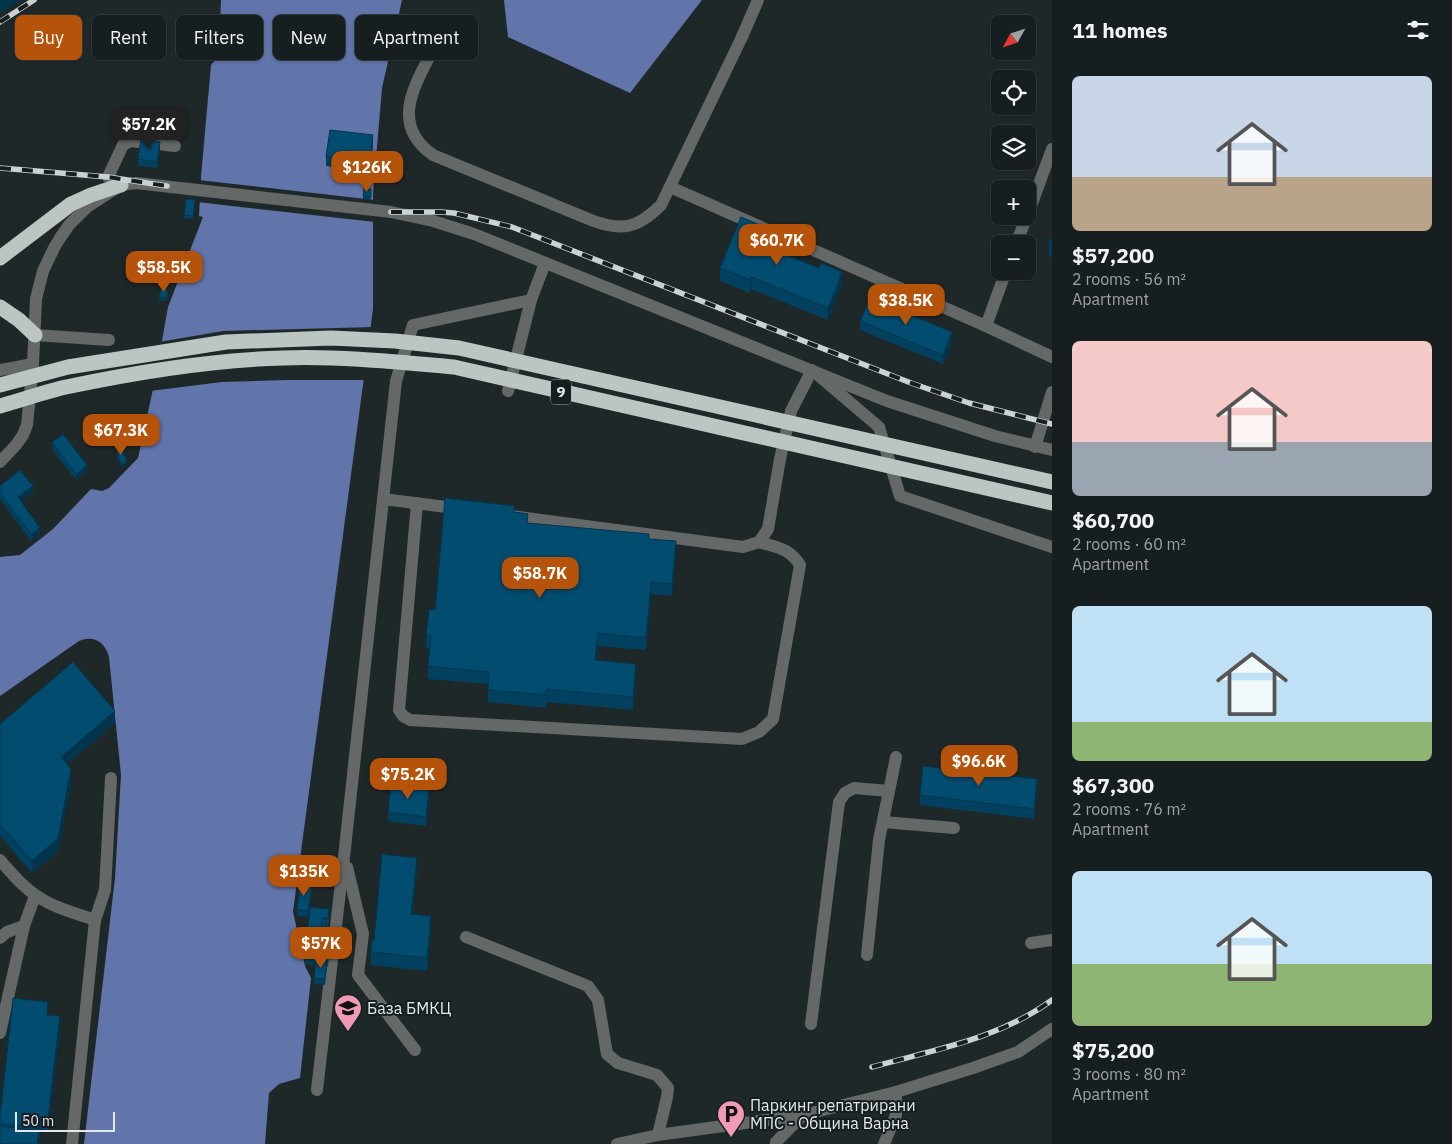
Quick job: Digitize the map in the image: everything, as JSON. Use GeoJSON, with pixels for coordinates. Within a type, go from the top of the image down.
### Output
{"type":"FeatureCollection","features":[{"type":"Feature","properties":{"kind":"highway"},"geometry":{"type":"LineString","coordinates":[[0,258],[71,204],[121,185]]}},
{"type":"Feature","properties":{"kind":"highway"},"geometry":{"type":"LineString","coordinates":[[0,307],[14,316],[35,335]]}},
{"type":"Feature","properties":{"kind":"highway","name":"9"},"geometry":{"type":"LineString","coordinates":[[0,385],[68,367],[226,342],[331,338],[394,341],[459,348],[1052,482]]}},
{"type":"Feature","properties":{"kind":"highway","name":"9"},"geometry":{"type":"LineString","coordinates":[[0,406],[64,388],[146,372],[223,362],[284,358],[367,359],[454,367],[1052,503]]}},
{"type":"Feature","properties":{"kind":"street"},"geometry":{"type":"LineString","coordinates":[[428,60],[412,93],[408,115],[415,138],[423,148],[433,155],[605,226],[634,225],[649,217],[661,205],[758,0]]}},
{"type":"Feature","properties":{"kind":"street"},"geometry":{"type":"LineString","coordinates":[[121,185],[108,178],[125,143],[131,141],[175,146]]}},
{"type":"Feature","properties":{"kind":"street"},"geometry":{"type":"LineString","coordinates":[[1036,191],[1052,149]]}},
{"type":"Feature","properties":{"kind":"street"},"geometry":{"type":"LineString","coordinates":[[0,462],[16,445],[27,425],[33,364],[36,299],[48,260],[69,225],[87,207],[121,185],[142,183],[391,212],[433,220],[905,407],[995,436],[1052,450]]}},
{"type":"Feature","properties":{"kind":"street"},"geometry":{"type":"LineString","coordinates":[[670,187],[1052,357]]}},
{"type":"Feature","properties":{"kind":"street"},"geometry":{"type":"LineString","coordinates":[[508,391],[522,331],[545,263]]}},
{"type":"Feature","properties":{"kind":"street"},"geometry":{"type":"LineString","coordinates":[[986,326],[1003,280]]}},
{"type":"Feature","properties":{"kind":"street"},"geometry":{"type":"LineString","coordinates":[[317,1090],[396,381],[413,325],[531,300]]}},
{"type":"Feature","properties":{"kind":"street"},"geometry":{"type":"LineString","coordinates":[[35,335],[109,340]]}},
{"type":"Feature","properties":{"kind":"street"},"geometry":{"type":"LineString","coordinates":[[0,370],[33,364]]}},
{"type":"Feature","properties":{"kind":"street"},"geometry":{"type":"LineString","coordinates":[[759,542],[768,529],[780,459],[791,411],[812,370]]}},
{"type":"Feature","properties":{"kind":"street"},"geometry":{"type":"LineString","coordinates":[[812,370],[879,427],[900,496],[1052,547]]}},
{"type":"Feature","properties":{"kind":"street"},"geometry":{"type":"LineString","coordinates":[[1035,446],[1052,392]]}},
{"type":"Feature","properties":{"kind":"street"},"geometry":{"type":"LineString","coordinates":[[383,499],[476,511]]}},
{"type":"Feature","properties":{"kind":"street"},"geometry":{"type":"LineString","coordinates":[[417,503],[399,710],[402,716],[410,720],[742,739],[760,732],[773,718],[800,565],[794,556],[784,550],[759,542],[743,547],[496,514]]}},
{"type":"Feature","properties":{"kind":"street"},"geometry":{"type":"LineString","coordinates":[[867,955],[879,840],[896,757]]}},
{"type":"Feature","properties":{"kind":"street"},"geometry":{"type":"LineString","coordinates":[[72,1144],[95,920],[105,890],[111,778]]}},
{"type":"Feature","properties":{"kind":"street"},"geometry":{"type":"LineString","coordinates":[[811,1024],[839,802],[845,793],[854,788],[889,791]]}},
{"type":"Feature","properties":{"kind":"street"},"geometry":{"type":"LineString","coordinates":[[883,822],[954,828]]}},
{"type":"Feature","properties":{"kind":"street"},"geometry":{"type":"LineString","coordinates":[[344,857],[363,934],[358,974],[415,1050]]}},
{"type":"Feature","properties":{"kind":"street"},"geometry":{"type":"LineString","coordinates":[[0,860],[18,881],[36,896],[48,903],[95,920]]}},
{"type":"Feature","properties":{"kind":"street"},"geometry":{"type":"LineString","coordinates":[[0,1033],[24,926],[36,896]]}},
{"type":"Feature","properties":{"kind":"street"},"geometry":{"type":"LineString","coordinates":[[0,938],[7,932],[24,926]]}},
{"type":"Feature","properties":{"kind":"street"},"geometry":{"type":"LineString","coordinates":[[466,937],[588,986],[598,1000],[607,1054],[618,1063],[657,1075],[668,1088],[658,1135]]}},
{"type":"Feature","properties":{"kind":"street"},"geometry":{"type":"LineString","coordinates":[[1031,943],[1052,940]]}},
{"type":"Feature","properties":{"kind":"street"},"geometry":{"type":"LineString","coordinates":[[617,1144],[658,1135],[803,1115],[896,1092],[1018,1052],[1052,1029]]}},
{"type":"Feature","properties":{"kind":"street"},"geometry":{"type":"LineString","coordinates":[[884,1144],[896,1115],[896,1092]]}},
{"type":"Feature","properties":{"kind":"street"},"geometry":{"type":"LineString","coordinates":[[776,1144],[803,1115]]}},
{"type":"Feature","properties":{"kind":"water"},"geometry":{"type":"Polygon","coordinates":[[[221,0],[402,0],[399,15],[355,15],[355,60],[388,60],[382,88],[373,193],[373,309],[293,912],[305,966],[311,978],[300,1078],[279,1084],[269,1093],[265,1144],[84,1144],[115,878],[121,775],[109,657],[105,647],[98,641],[84,639],[0,696],[0,557],[20,555],[53,529],[91,489],[102,491],[109,488],[138,458],[168,307],[203,217],[199,216],[201,177],[211,65],[215,60],[263,60],[263,15],[220,15],[221,0]]]}},
{"type":"Feature","properties":{"kind":"water"},"geometry":{"type":"Polygon","coordinates":[[[504,0],[702,0],[630,93],[508,37],[504,0]]]}},
{"type":"Feature","properties":{"kind":"pier"},"geometry":{"type":"Polygon","coordinates":[[[198,180],[375,200],[375,222],[197,202],[198,180]]]}},
{"type":"Feature","properties":{"kind":"pier"},"geometry":{"type":"Polygon","coordinates":[[[373,327],[366,380],[222,382],[150,391],[159,342],[223,331],[373,327]]]}},
{"type":"Feature","properties":{"kind":"building"},"geometry":{"type":"Polygon","coordinates":[[[330,130],[373,135],[370,162],[326,156],[330,130]]]}},
{"type":"Feature","properties":{"kind":"building"},"geometry":{"type":"Polygon","coordinates":[[[141,139],[160,142],[157,162],[138,159],[141,139]]]}},
{"type":"Feature","properties":{"kind":"building"},"geometry":{"type":"Polygon","coordinates":[[[364,188],[371,189],[371,197],[363,196],[364,188]]]}},
{"type":"Feature","properties":{"kind":"building"},"geometry":{"type":"Polygon","coordinates":[[[186,199],[195,200],[193,216],[184,215],[186,199]]]}},
{"type":"Feature","properties":{"kind":"building"},"geometry":{"type":"Polygon","coordinates":[[[741,217],[774,231],[767,247],[819,268],[821,263],[842,272],[828,308],[751,277],[750,280],[720,268],[741,217]]]}},
{"type":"Feature","properties":{"kind":"building"},"geometry":{"type":"Polygon","coordinates":[[[161,287],[168,289],[167,298],[159,297],[161,287]]]}},
{"type":"Feature","properties":{"kind":"building"},"geometry":{"type":"Polygon","coordinates":[[[870,298],[952,332],[943,355],[860,321],[870,298]]]}},
{"type":"Feature","properties":{"kind":"building"},"geometry":{"type":"Polygon","coordinates":[[[63,434],[87,465],[76,474],[52,442],[63,434]]]}},
{"type":"Feature","properties":{"kind":"building"},"geometry":{"type":"Polygon","coordinates":[[[122,448],[127,461],[121,464],[116,451],[122,448]]]}},
{"type":"Feature","properties":{"kind":"building"},"geometry":{"type":"Polygon","coordinates":[[[20,470],[33,486],[18,497],[40,528],[31,534],[0,493],[0,486],[20,470]]]}},
{"type":"Feature","properties":{"kind":"building"},"geometry":{"type":"Polygon","coordinates":[[[445,498],[515,506],[514,512],[528,514],[527,523],[649,534],[649,539],[676,541],[672,584],[651,582],[646,638],[598,633],[595,660],[636,664],[633,697],[546,689],[546,695],[488,690],[489,672],[428,666],[431,636],[426,636],[429,609],[435,610],[445,498]]]}},
{"type":"Feature","properties":{"kind":"building"},"geometry":{"type":"Polygon","coordinates":[[[73,662],[115,711],[61,757],[71,769],[58,838],[32,861],[0,824],[0,724],[73,662]]]}},
{"type":"Feature","properties":{"kind":"building"},"geometry":{"type":"Polygon","coordinates":[[[923,766],[1037,779],[1034,809],[920,795],[923,766]]]}},
{"type":"Feature","properties":{"kind":"building"},"geometry":{"type":"Polygon","coordinates":[[[391,784],[429,789],[426,817],[388,812],[391,784]]]}},
{"type":"Feature","properties":{"kind":"building"},"geometry":{"type":"Polygon","coordinates":[[[382,854],[417,858],[411,914],[431,916],[427,958],[371,952],[372,940],[374,940],[382,854]]]}},
{"type":"Feature","properties":{"kind":"building"},"geometry":{"type":"Polygon","coordinates":[[[300,883],[312,885],[308,911],[297,909],[300,883]]]}},
{"type":"Feature","properties":{"kind":"building"},"geometry":{"type":"Polygon","coordinates":[[[310,907],[329,909],[328,918],[322,918],[320,943],[329,944],[328,957],[305,955],[310,907]]]}},
{"type":"Feature","properties":{"kind":"building"},"geometry":{"type":"Polygon","coordinates":[[[316,959],[327,960],[325,979],[314,978],[316,959]]]}},
{"type":"Feature","properties":{"kind":"building"},"geometry":{"type":"Polygon","coordinates":[[[13,998],[48,1002],[47,1015],[60,1016],[48,1118],[40,1117],[39,1128],[0,1123],[13,998]]]}},
{"type":"Feature","properties":{"kind":"building"},"geometry":{"type":"Polygon","coordinates":[[[0,1126],[39,1131],[37,1144],[0,1144],[0,1126]]]}},
{"type":"Feature","properties":{"kind":"railway"},"geometry":{"type":"LineString","coordinates":[[0,22],[34,0]]}},
{"type":"Feature","properties":{"kind":"railway"},"geometry":{"type":"LineString","coordinates":[[0,168],[108,177],[167,186]]}},
{"type":"Feature","properties":{"kind":"railway"},"geometry":{"type":"LineString","coordinates":[[391,212],[454,213],[512,227],[911,383],[969,403],[1052,424]]}},
{"type":"Feature","properties":{"kind":"railway"},"geometry":{"type":"LineString","coordinates":[[872,1067],[942,1049],[988,1034],[1010,1025],[1052,1000]]}},
{"type":"Feature","properties":{"kind":"place","name":"База БМКЦ"},"geometry":{"type":"Point","coordinates":[348,1032]}},
{"type":"Feature","properties":{"kind":"place","name":"Паркинг репатрирани МПС - Община Варна"},"geometry":{"type":"Point","coordinates":[731,1138]}}]}
